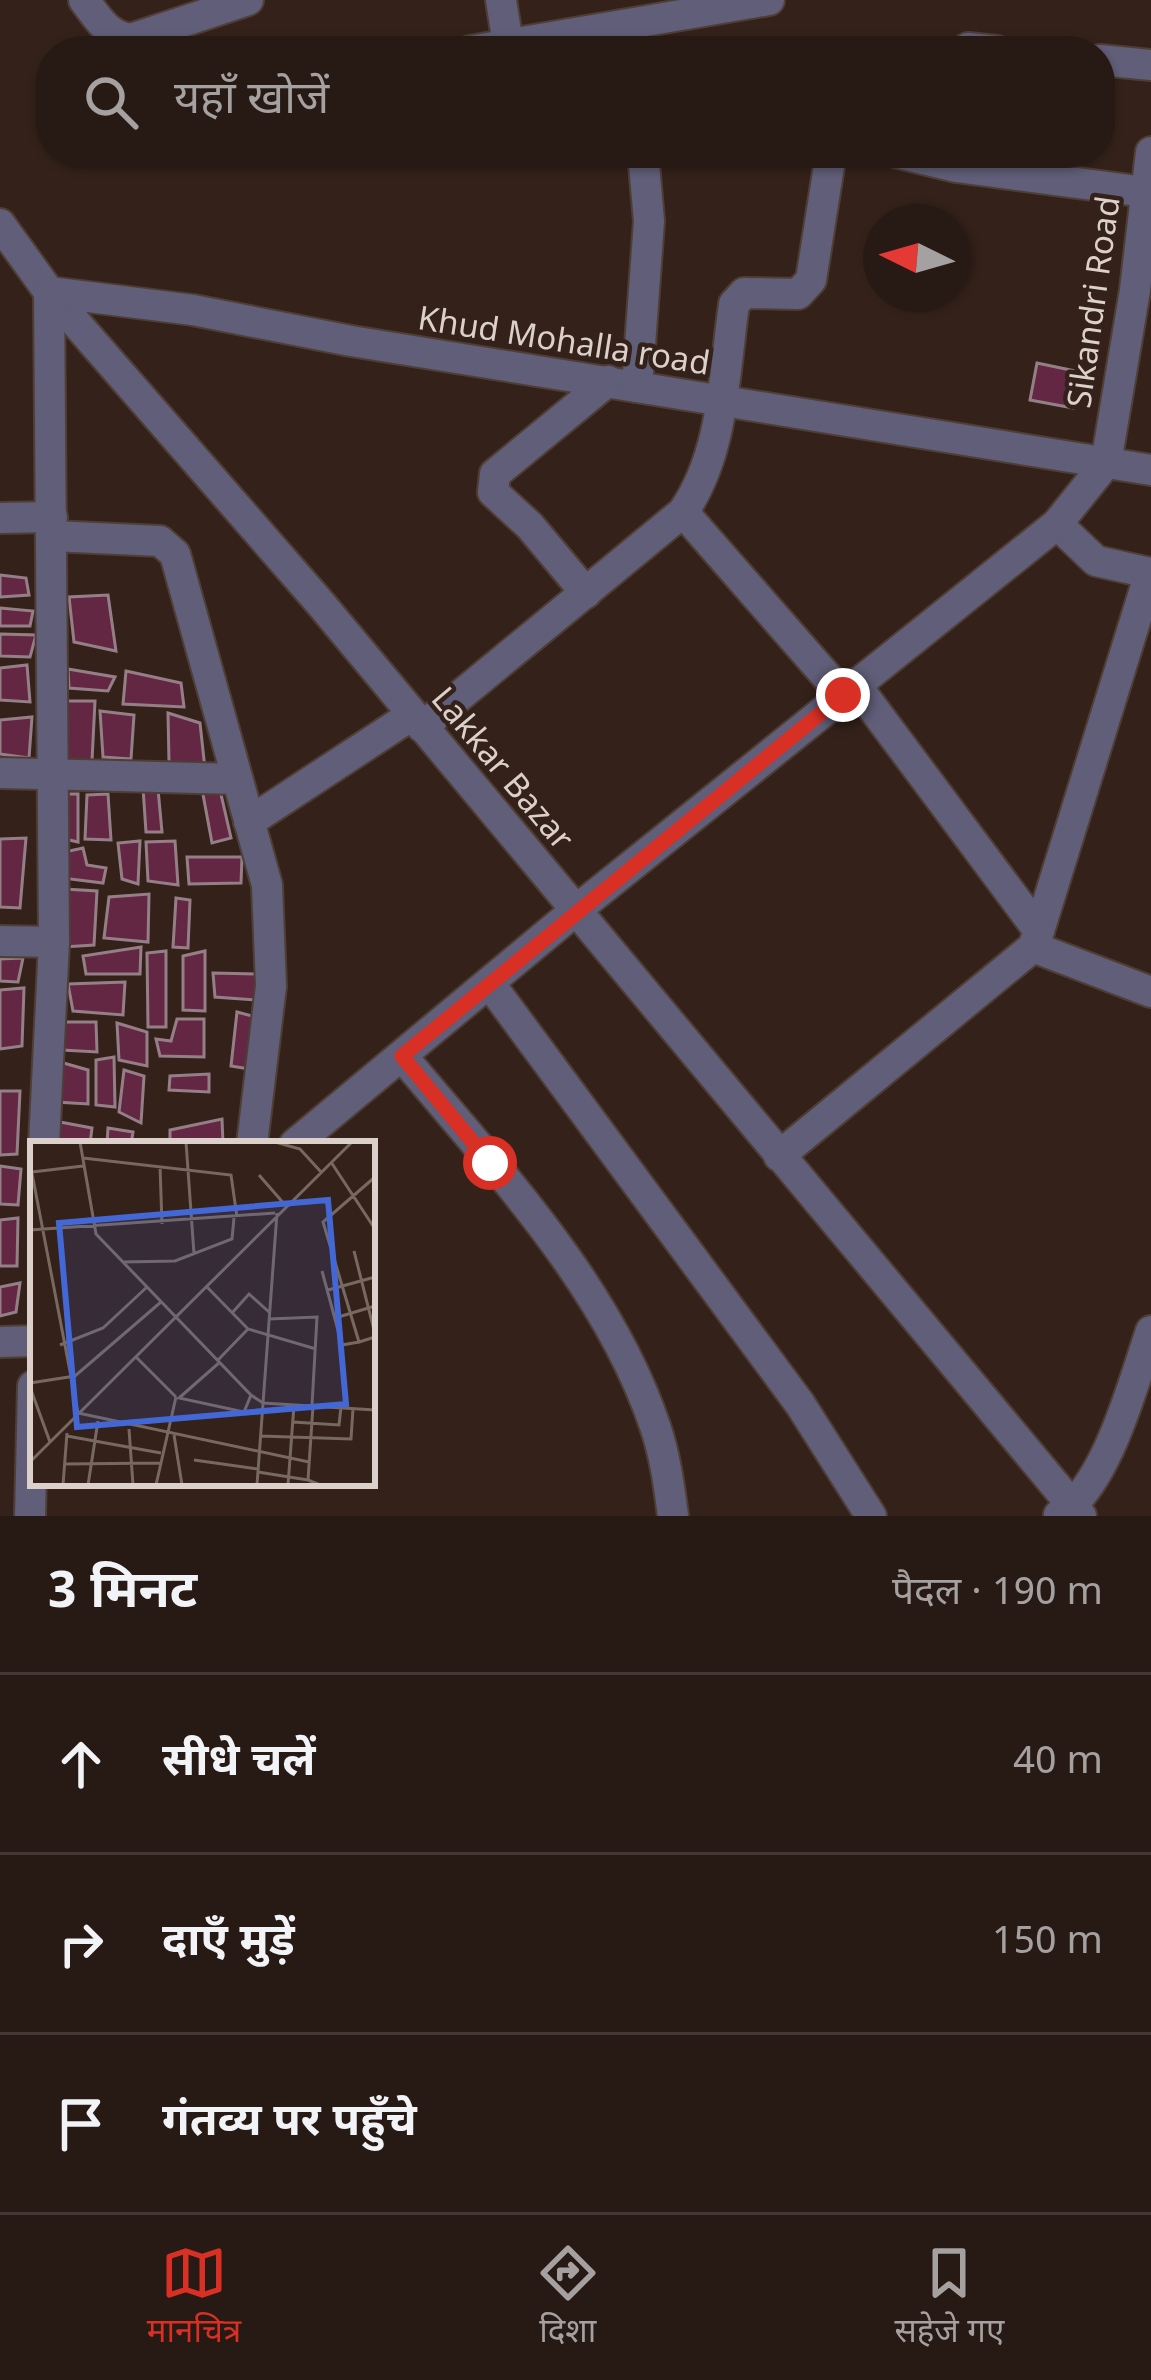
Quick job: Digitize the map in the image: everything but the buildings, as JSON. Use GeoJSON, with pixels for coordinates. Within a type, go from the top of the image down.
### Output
{"type":"FeatureCollection","features":[{"type":"Feature","properties":{"kind":"street"},"geometry":{"type":"LineString","coordinates":[[84,0],[106,28],[124,36]]}},
{"type":"Feature","properties":{"kind":"street"},"geometry":{"type":"LineString","coordinates":[[140,36],[248,0]]}},
{"type":"Feature","properties":{"kind":"street"},"geometry":{"type":"LineString","coordinates":[[501,0],[507,36]]}},
{"type":"Feature","properties":{"kind":"street"},"geometry":{"type":"LineString","coordinates":[[542,36],[662,8],[769,0]]}},
{"type":"Feature","properties":{"kind":"street"},"geometry":{"type":"LineString","coordinates":[[1115,61],[1151,65]]}},
{"type":"Feature","properties":{"kind":"street","name":"Sikandri Road"},"geometry":{"type":"LineString","coordinates":[[1106,463],[1143,291],[1151,152]]}},
{"type":"Feature","properties":{"kind":"street"},"geometry":{"type":"LineString","coordinates":[[586,593],[491,485],[495,474],[622,384],[649,221],[645,168]]}},
{"type":"Feature","properties":{"kind":"street"},"geometry":{"type":"LineString","coordinates":[[249,822],[417,721],[586,593],[683,512],[705,474],[737,297],[751,292],[798,294],[811,280],[829,168]]}},
{"type":"Feature","properties":{"kind":"street"},"geometry":{"type":"LineString","coordinates":[[974,168],[1148,187]]}},
{"type":"Feature","properties":{"kind":"street"},"geometry":{"type":"LineString","coordinates":[[4,236],[49,292],[54,942],[44,1141]]}},
{"type":"Feature","properties":{"kind":"street","name":"Khud Mohalla road"},"geometry":{"type":"LineString","coordinates":[[49,292],[193,310],[351,341],[1151,470]]}},
{"type":"Feature","properties":{"kind":"street","name":"Lakkar Bazar"},"geometry":{"type":"LineString","coordinates":[[49,292],[417,721],[1071,1513]]}},
{"type":"Feature","properties":{"kind":"street"},"geometry":{"type":"LineString","coordinates":[[299,1141],[575,911],[1058,524],[1106,463]]}},
{"type":"Feature","properties":{"kind":"street"},"geometry":{"type":"LineString","coordinates":[[683,512],[849,690],[1036,939],[1151,992]]}},
{"type":"Feature","properties":{"kind":"street"},"geometry":{"type":"LineString","coordinates":[[0,518],[160,541],[175,554],[267,885],[272,965],[252,1141]]}},
{"type":"Feature","properties":{"kind":"street"},"geometry":{"type":"LineString","coordinates":[[779,1156],[1036,939],[1150,573],[1096,561],[1058,524]]}},
{"type":"Feature","properties":{"kind":"street"},"geometry":{"type":"LineString","coordinates":[[0,773],[238,779]]}},
{"type":"Feature","properties":{"kind":"street"},"geometry":{"type":"LineString","coordinates":[[0,941],[54,942]]}},
{"type":"Feature","properties":{"kind":"street"},"geometry":{"type":"LineString","coordinates":[[490,984],[800,1404],[871,1516]]}},
{"type":"Feature","properties":{"kind":"street"},"geometry":{"type":"LineString","coordinates":[[402,1056],[538,1223],[607,1322],[656,1429],[673,1516]]}},
{"type":"Feature","properties":{"kind":"street"},"geometry":{"type":"LineString","coordinates":[[1071,1513],[1140,1398],[1151,1331]]}},
{"type":"Feature","properties":{"kind":"street"},"geometry":{"type":"LineString","coordinates":[[0,1342],[30,1341]]}},
{"type":"Feature","properties":{"kind":"street"},"geometry":{"type":"LineString","coordinates":[[30,1516],[31,1486]]}},
{"type":"Feature","properties":{"kind":"route"},"geometry":{"type":"LineString","coordinates":[[490,1163],[402,1056],[843,695]]}}]}
